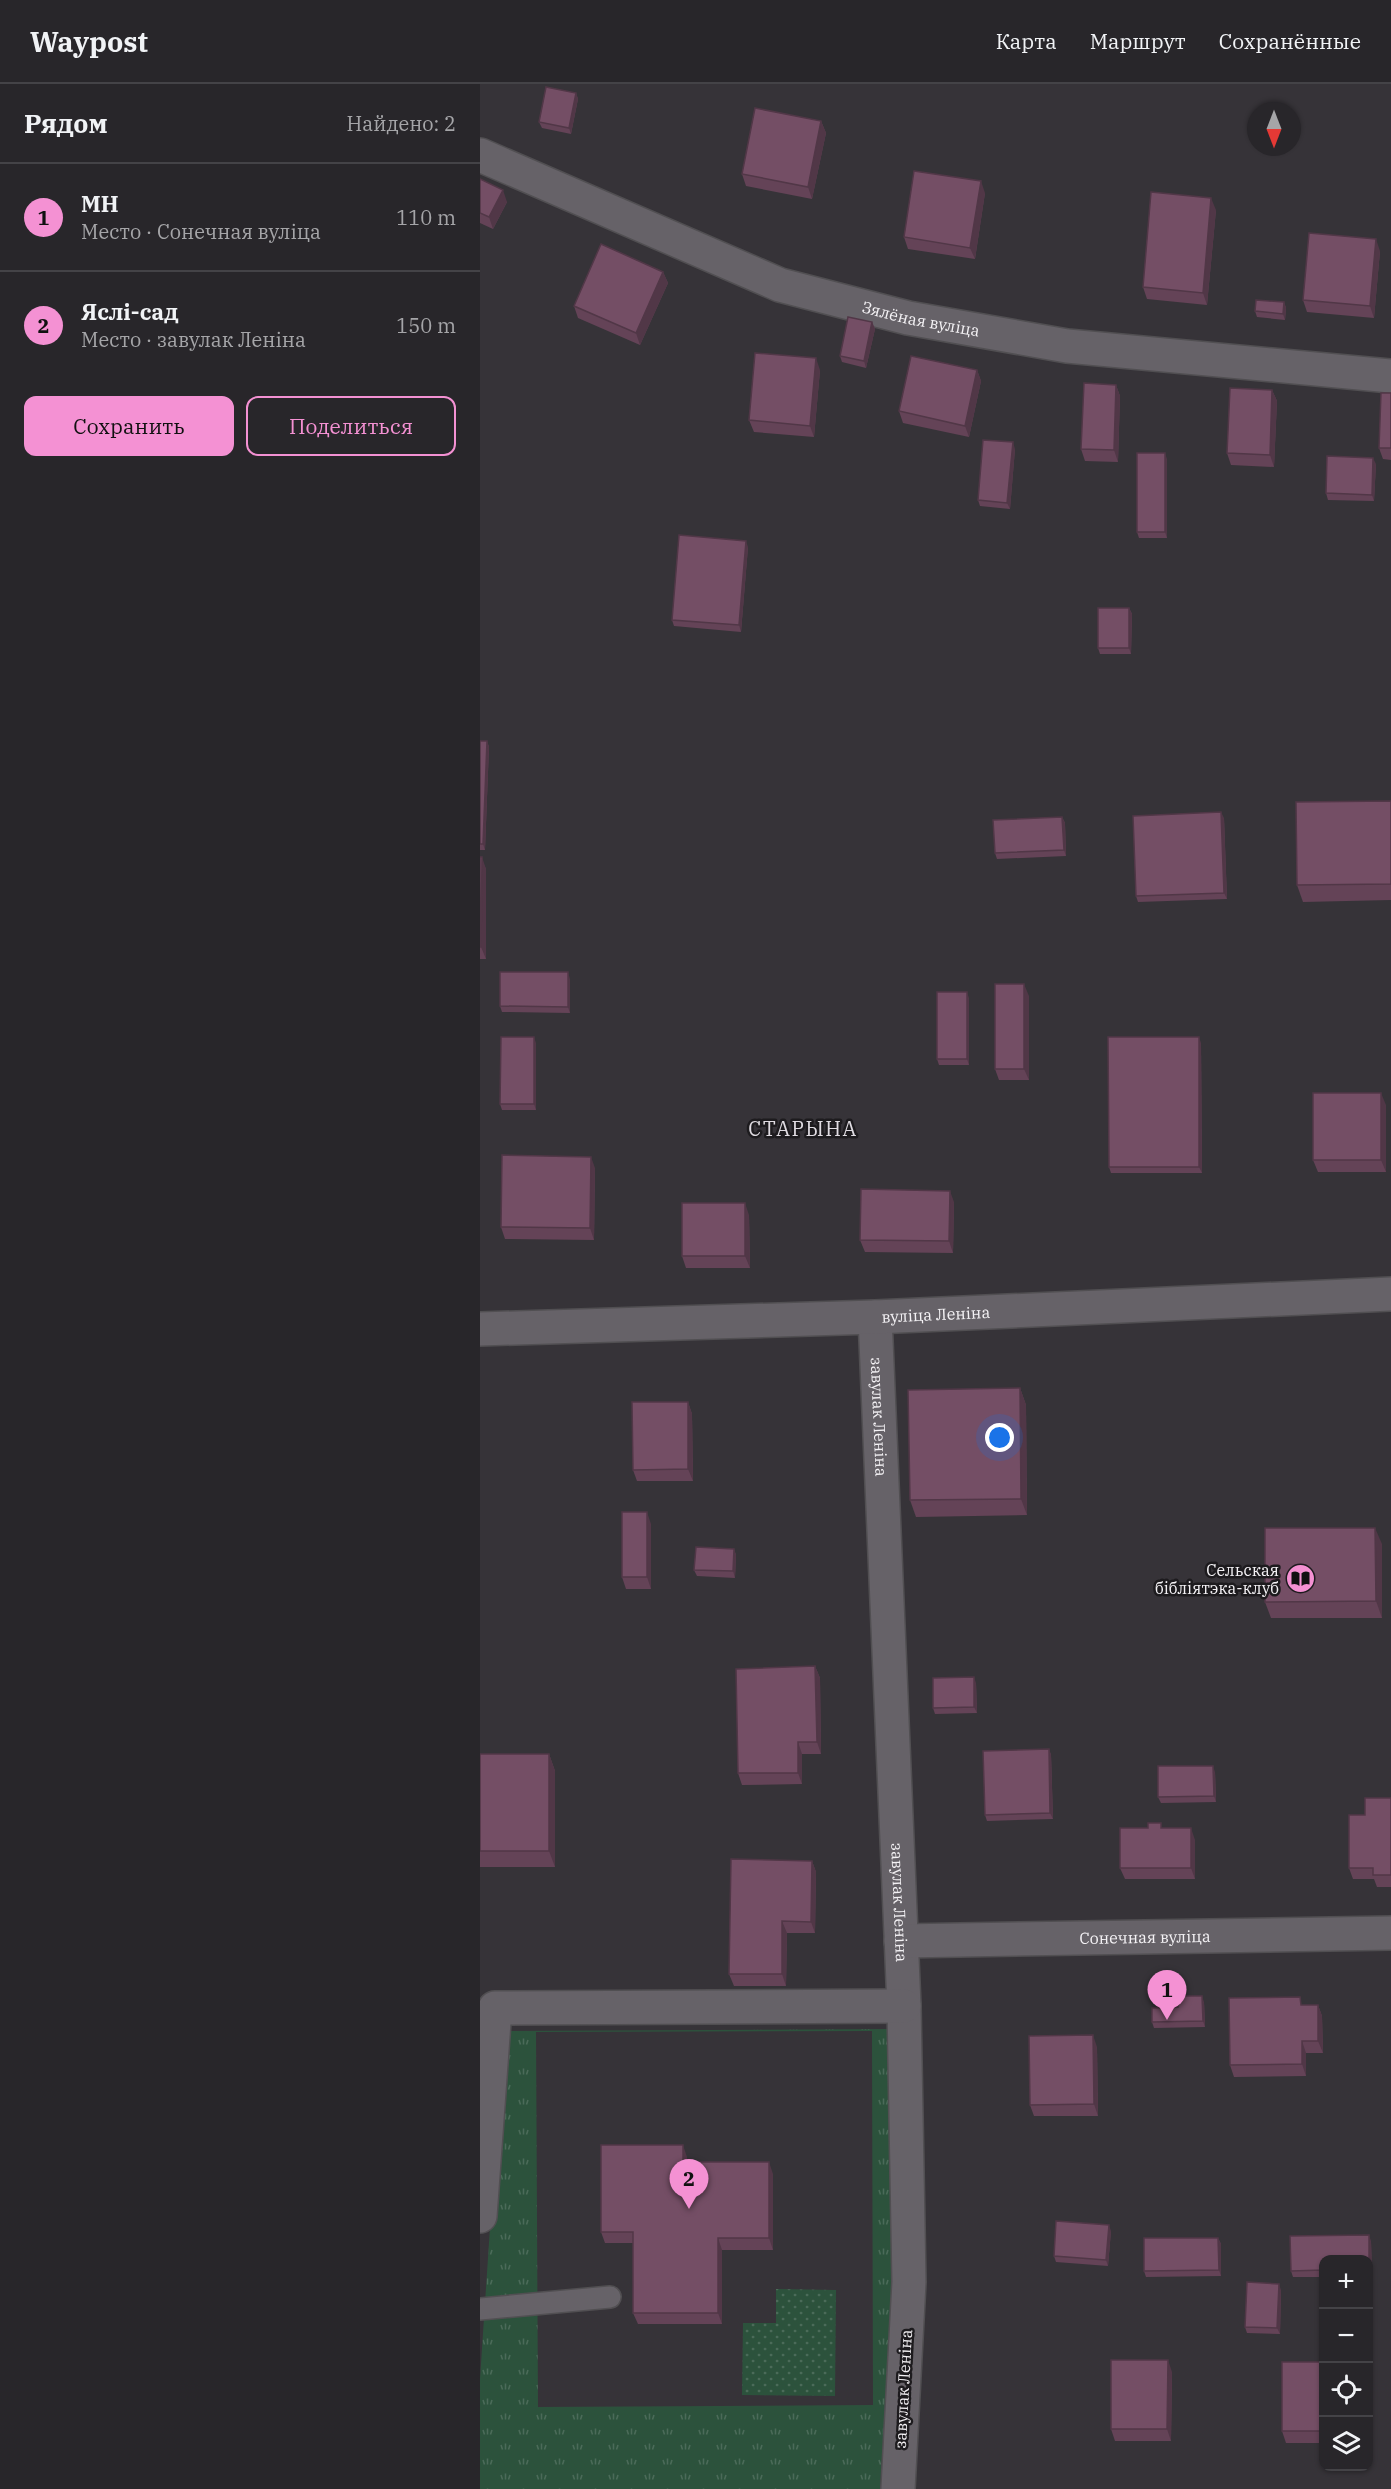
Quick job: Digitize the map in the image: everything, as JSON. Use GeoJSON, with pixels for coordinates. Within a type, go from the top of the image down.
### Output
{"type":"FeatureCollection","features":[{"type":"Feature","properties":{"kind":"street","name":"Зялёная вуліца"},"geometry":{"type":"LineString","coordinates":[[480,155],[780,285],[908,318],[1067,345],[1391,376]]}},
{"type":"Feature","properties":{"kind":"street","name":"вуліца Леніна"},"geometry":{"type":"LineString","coordinates":[[480,1329],[875,1317],[1391,1294]]}},
{"type":"Feature","properties":{"kind":"street","name":"завулак Леніна"},"geometry":{"type":"LineString","coordinates":[[875,1317],[904,2006],[909,2282],[898,2489]]}},
{"type":"Feature","properties":{"kind":"street","name":"Сонечная вуліца"},"geometry":{"type":"LineString","coordinates":[[901,1941],[1391,1933]]}},
{"type":"Feature","properties":{"kind":"street"},"geometry":{"type":"LineString","coordinates":[[480,2216],[495,2008],[904,2006]]}},
{"type":"Feature","properties":{"kind":"lane"},"geometry":{"type":"LineString","coordinates":[[480,2309],[610,2297]]}},
{"type":"Feature","properties":{"kind":"green space"},"geometry":{"type":"Polygon","coordinates":[[[890,2029],[892,2290],[880,2489],[480,2489],[480,2379],[503,2031],[890,2029]],[[872,2031],[536,2032],[538,2407],[873,2405],[872,2031]]]}},
{"type":"Feature","properties":{"kind":"green space"},"geometry":{"type":"Polygon","coordinates":[[[776,2289],[836,2290],[835,2396],[742,2395],[743,2323],[776,2323],[776,2289]]]}},
{"type":"Feature","properties":{"kind":"building"},"geometry":{"type":"Polygon","coordinates":[[[546,87],[576,93],[569,128],[539,122],[546,87]]]}},
{"type":"Feature","properties":{"kind":"building"},"geometry":{"type":"Polygon","coordinates":[[[755,108],[821,121],[808,187],[742,174],[755,108]]]}},
{"type":"Feature","properties":{"kind":"building"},"geometry":{"type":"Polygon","coordinates":[[[914,171],[981,181],[970,248],[904,237],[914,171]]]}},
{"type":"Feature","properties":{"kind":"building"},"geometry":{"type":"Polygon","coordinates":[[[480,179],[503,190],[489,217],[480,213],[480,179]]]}},
{"type":"Feature","properties":{"kind":"building"},"geometry":{"type":"Polygon","coordinates":[[[1151,192],[1211,198],[1203,293],[1143,287],[1151,192]]]}},
{"type":"Feature","properties":{"kind":"building"},"geometry":{"type":"Polygon","coordinates":[[[1309,233],[1376,239],[1370,306],[1303,300],[1309,233]]]}},
{"type":"Feature","properties":{"kind":"building"},"geometry":{"type":"Polygon","coordinates":[[[601,244],[663,272],[636,333],[574,306],[601,244]]]}},
{"type":"Feature","properties":{"kind":"building"},"geometry":{"type":"Polygon","coordinates":[[[1256,300],[1284,302],[1283,314],[1255,311],[1256,300]]]}},
{"type":"Feature","properties":{"kind":"building"},"geometry":{"type":"Polygon","coordinates":[[[848,317],[872,322],[864,361],[840,356],[848,317]]]}},
{"type":"Feature","properties":{"kind":"building"},"geometry":{"type":"Polygon","coordinates":[[[755,353],[816,358],[810,426],[749,420],[755,353]]]}},
{"type":"Feature","properties":{"kind":"building"},"geometry":{"type":"Polygon","coordinates":[[[911,356],[977,370],[965,426],[899,411],[911,356]]]}},
{"type":"Feature","properties":{"kind":"building"},"geometry":{"type":"Polygon","coordinates":[[[1084,383],[1116,385],[1114,450],[1081,449],[1084,383]]]}},
{"type":"Feature","properties":{"kind":"building"},"geometry":{"type":"Polygon","coordinates":[[[1230,388],[1272,390],[1270,455],[1227,453],[1230,388]]]}},
{"type":"Feature","properties":{"kind":"building"},"geometry":{"type":"Polygon","coordinates":[[[1381,393],[1391,393],[1391,448],[1379,448],[1381,393]]]}},
{"type":"Feature","properties":{"kind":"building"},"geometry":{"type":"Polygon","coordinates":[[[983,440],[1013,442],[1007,503],[978,500],[983,440]]]}},
{"type":"Feature","properties":{"kind":"building"},"geometry":{"type":"Polygon","coordinates":[[[1137,453],[1165,453],[1165,532],[1137,532],[1137,453]]]}},
{"type":"Feature","properties":{"kind":"building"},"geometry":{"type":"Polygon","coordinates":[[[1327,456],[1373,458],[1372,495],[1326,493],[1327,456]]]}},
{"type":"Feature","properties":{"kind":"building"},"geometry":{"type":"Polygon","coordinates":[[[679,535],[746,541],[739,625],[672,620],[679,535]]]}},
{"type":"Feature","properties":{"kind":"building"},"geometry":{"type":"Polygon","coordinates":[[[1098,608],[1129,608],[1129,648],[1098,648],[1098,608]]]}},
{"type":"Feature","properties":{"kind":"building"},"geometry":{"type":"Polygon","coordinates":[[[480,741],[487,741],[483,844],[480,844],[480,741]]]}},
{"type":"Feature","properties":{"kind":"building"},"geometry":{"type":"Polygon","coordinates":[[[1391,801],[1391,884],[1297,885],[1296,802],[1391,801]]]}},
{"type":"Feature","properties":{"kind":"building"},"geometry":{"type":"Polygon","coordinates":[[[1221,812],[1224,893],[1136,896],[1133,816],[1221,812]]]}},
{"type":"Feature","properties":{"kind":"building"},"geometry":{"type":"Polygon","coordinates":[[[1062,817],[1064,850],[995,853],[993,820],[1062,817]]]}},
{"type":"Feature","properties":{"kind":"building"},"geometry":{"type":"Polygon","coordinates":[[[480,857],[482,857],[481,947],[480,947],[480,857]]]}},
{"type":"Feature","properties":{"kind":"building"},"geometry":{"type":"Polygon","coordinates":[[[500,972],[568,972],[568,1007],[500,1006],[500,972]]]}},
{"type":"Feature","properties":{"kind":"building"},"geometry":{"type":"Polygon","coordinates":[[[995,984],[1024,984],[1024,1069],[995,1069],[995,984]]]}},
{"type":"Feature","properties":{"kind":"building"},"geometry":{"type":"Polygon","coordinates":[[[937,992],[967,992],[967,1059],[937,1059],[937,992]]]}},
{"type":"Feature","properties":{"kind":"building"},"geometry":{"type":"Polygon","coordinates":[[[501,1037],[534,1037],[534,1104],[500,1104],[501,1037]]]}},
{"type":"Feature","properties":{"kind":"building"},"geometry":{"type":"Polygon","coordinates":[[[1108,1037],[1199,1037],[1199,1167],[1109,1167],[1108,1037]]]}},
{"type":"Feature","properties":{"kind":"building"},"geometry":{"type":"Polygon","coordinates":[[[1313,1093],[1381,1093],[1381,1160],[1313,1160],[1313,1093]]]}},
{"type":"Feature","properties":{"kind":"building"},"geometry":{"type":"Polygon","coordinates":[[[502,1155],[591,1157],[590,1228],[501,1227],[502,1155]]]}},
{"type":"Feature","properties":{"kind":"building"},"geometry":{"type":"Polygon","coordinates":[[[861,1189],[950,1191],[949,1241],[860,1240],[861,1189]]]}},
{"type":"Feature","properties":{"kind":"building"},"geometry":{"type":"Polygon","coordinates":[[[682,1203],[745,1203],[745,1256],[682,1256],[682,1203]]]}},
{"type":"Feature","properties":{"kind":"building"},"geometry":{"type":"Polygon","coordinates":[[[1020,1388],[1021,1499],[910,1500],[908,1390],[1020,1388]]]}},
{"type":"Feature","properties":{"kind":"building"},"geometry":{"type":"Polygon","coordinates":[[[632,1402],[688,1402],[688,1469],[633,1470],[632,1402]]]}},
{"type":"Feature","properties":{"kind":"building"},"geometry":{"type":"Polygon","coordinates":[[[622,1512],[647,1512],[647,1577],[622,1577],[622,1512]]]}},
{"type":"Feature","properties":{"kind":"building"},"geometry":{"type":"Polygon","coordinates":[[[1265,1528],[1375,1528],[1376,1601],[1265,1602],[1265,1528]]]}},
{"type":"Feature","properties":{"kind":"building"},"geometry":{"type":"Polygon","coordinates":[[[696,1547],[734,1549],[733,1571],[694,1570],[696,1547]]]}},
{"type":"Feature","properties":{"kind":"building"},"geometry":{"type":"Polygon","coordinates":[[[815,1666],[817,1742],[798,1742],[798,1773],[738,1773],[736,1669],[815,1666]]]}},
{"type":"Feature","properties":{"kind":"building"},"geometry":{"type":"Polygon","coordinates":[[[974,1677],[974,1707],[933,1708],[933,1678],[974,1677]]]}},
{"type":"Feature","properties":{"kind":"building"},"geometry":{"type":"Polygon","coordinates":[[[1049,1749],[1050,1813],[985,1815],[983,1751],[1049,1749]]]}},
{"type":"Feature","properties":{"kind":"building"},"geometry":{"type":"Polygon","coordinates":[[[480,1754],[549,1754],[549,1851],[480,1851],[480,1754]]]}},
{"type":"Feature","properties":{"kind":"building"},"geometry":{"type":"Polygon","coordinates":[[[1158,1766],[1213,1766],[1214,1796],[1158,1797],[1158,1766]]]}},
{"type":"Feature","properties":{"kind":"building"},"geometry":{"type":"Polygon","coordinates":[[[1365,1798],[1391,1798],[1391,1875],[1373,1875],[1373,1868],[1349,1868],[1349,1815],[1365,1815],[1365,1798]]]}},
{"type":"Feature","properties":{"kind":"building"},"geometry":{"type":"Polygon","coordinates":[[[1148,1823],[1161,1823],[1161,1828],[1191,1828],[1191,1868],[1120,1868],[1120,1828],[1148,1828],[1148,1823]]]}},
{"type":"Feature","properties":{"kind":"building"},"geometry":{"type":"Polygon","coordinates":[[[731,1859],[812,1861],[811,1922],[782,1921],[782,1974],[729,1974],[731,1859]]]}},
{"type":"Feature","properties":{"kind":"building"},"geometry":{"type":"Polygon","coordinates":[[[1178,1996],[1202,1996],[1203,2021],[1152,2022],[1152,2008],[1178,2007],[1178,1996]]]}},
{"type":"Feature","properties":{"kind":"building"},"geometry":{"type":"Polygon","coordinates":[[[1300,1997],[1301,2005],[1318,2005],[1318,2041],[1302,2041],[1302,2064],[1230,2065],[1229,1998],[1300,1997]]]}},
{"type":"Feature","properties":{"kind":"building"},"geometry":{"type":"Polygon","coordinates":[[[1093,2035],[1094,2104],[1030,2105],[1029,2036],[1093,2035]]]}},
{"type":"Feature","properties":{"kind":"building"},"geometry":{"type":"Polygon","coordinates":[[[601,2145],[683,2145],[683,2162],[769,2162],[769,2238],[718,2238],[718,2313],[633,2313],[633,2232],[601,2232],[601,2145]]]}},
{"type":"Feature","properties":{"kind":"building"},"geometry":{"type":"Polygon","coordinates":[[[1056,2221],[1109,2225],[1106,2260],[1054,2256],[1056,2221]]]}},
{"type":"Feature","properties":{"kind":"building"},"geometry":{"type":"Polygon","coordinates":[[[1369,2235],[1369,2255],[1319,2255],[1319,2270],[1291,2271],[1290,2236],[1369,2235]]]}},
{"type":"Feature","properties":{"kind":"building"},"geometry":{"type":"Polygon","coordinates":[[[1144,2238],[1218,2238],[1219,2270],[1144,2271],[1144,2238]]]}},
{"type":"Feature","properties":{"kind":"building"},"geometry":{"type":"Polygon","coordinates":[[[1247,2282],[1279,2284],[1277,2328],[1245,2327],[1247,2282]]]}},
{"type":"Feature","properties":{"kind":"building"},"geometry":{"type":"Polygon","coordinates":[[[1111,2360],[1168,2360],[1167,2429],[1111,2429],[1111,2360]]]}},
{"type":"Feature","properties":{"kind":"building"},"geometry":{"type":"Polygon","coordinates":[[[1282,2362],[1319,2362],[1319,2431],[1282,2431],[1282,2362]]]}},
{"type":"Feature","properties":{"kind":"place","name":"Сельская бібліятэка-клуб"},"geometry":{"type":"Point","coordinates":[1300,1579]}},
{"type":"Feature","properties":{"kind":"place","name":"МН"},"geometry":{"type":"Point","coordinates":[1167,2020]}},
{"type":"Feature","properties":{"kind":"place","name":"Яслі-сад"},"geometry":{"type":"Point","coordinates":[689,2209]}},
{"type":"Feature","properties":{"kind":"district","name":"СТАРЫНА"},"geometry":{"type":"Point","coordinates":[803,1129]}}]}
